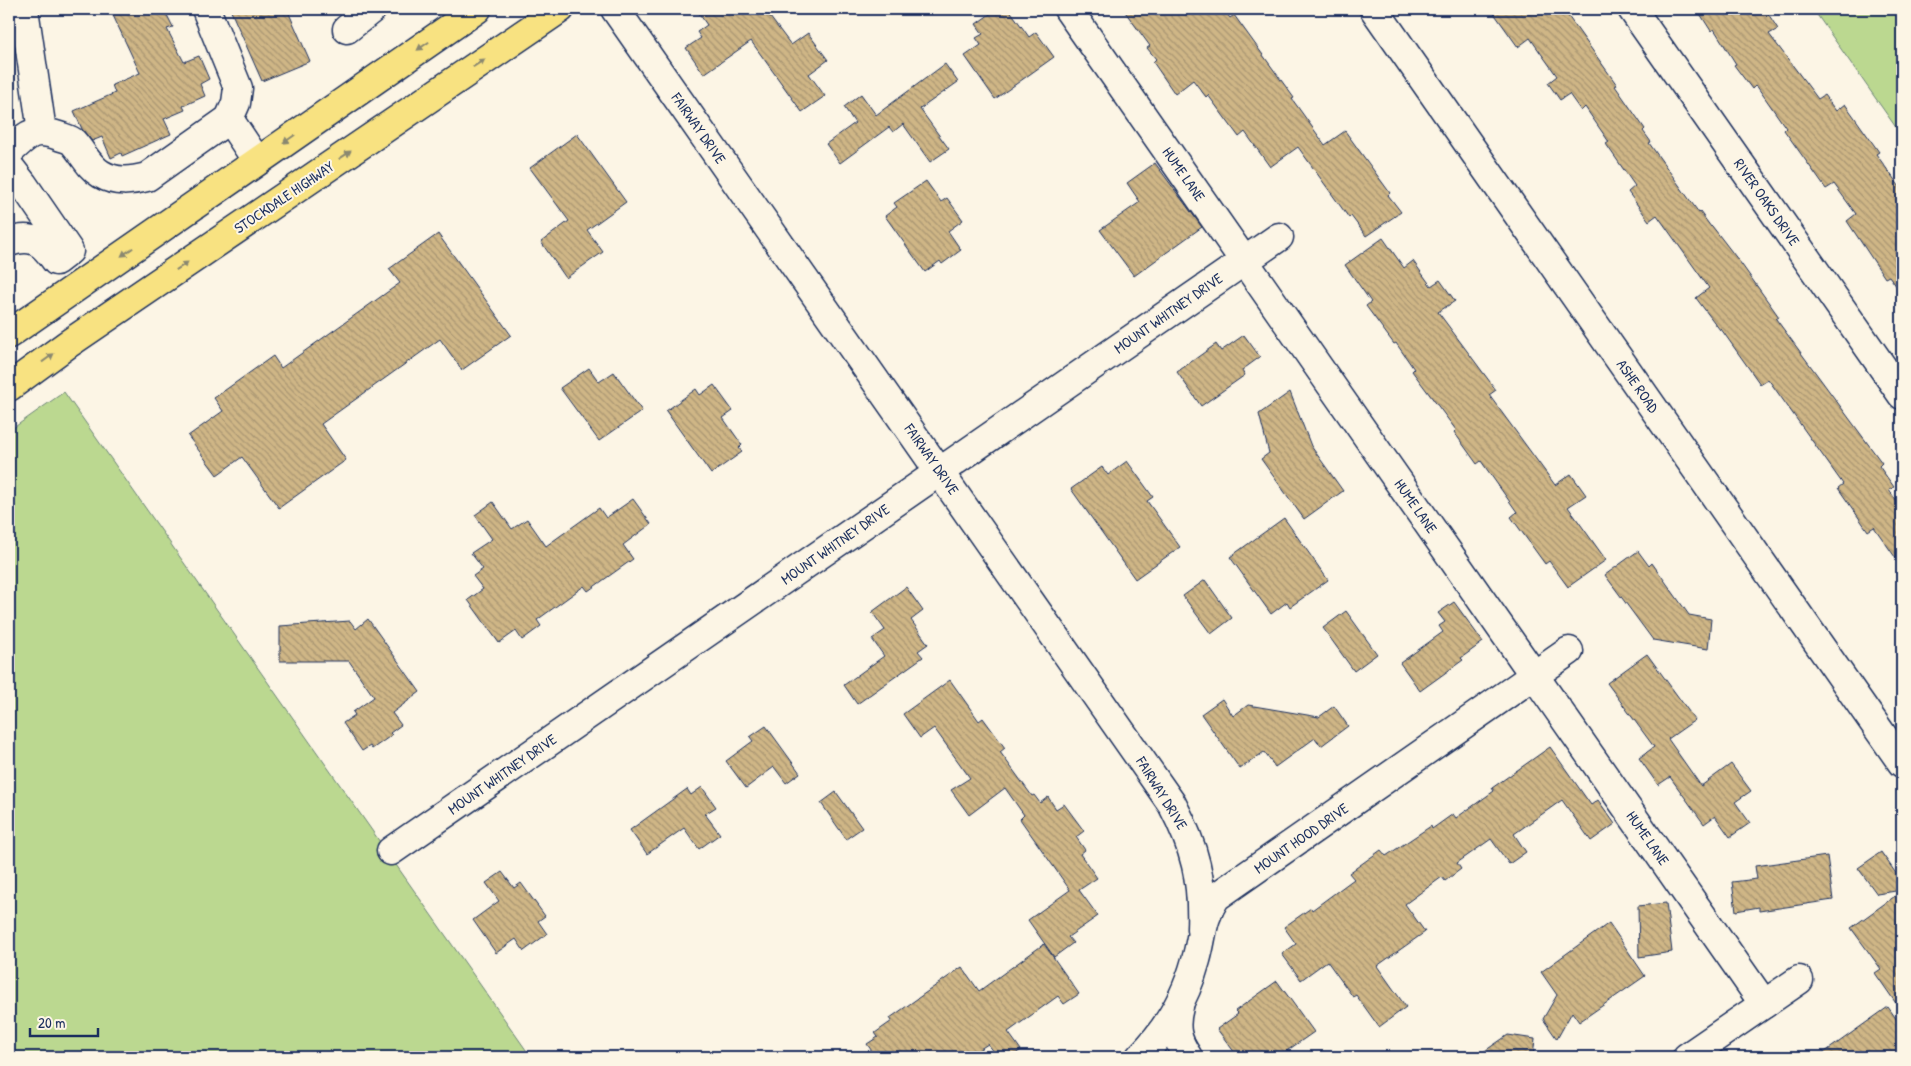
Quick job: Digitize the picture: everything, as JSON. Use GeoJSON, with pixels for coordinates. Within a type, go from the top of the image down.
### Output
{"type":"FeatureCollection","features":[{"type":"Feature","properties":{"kind":"main road"},"geometry":{"type":"LineString","coordinates":[[9,334],[478,9]]}},
{"type":"Feature","properties":{"kind":"main road","name":"STOCKDALE HIGHWAY"},"geometry":{"type":"LineString","coordinates":[[9,387],[68,344],[560,9]]}},
{"type":"Feature","properties":{"kind":"street"},"geometry":{"type":"LineString","coordinates":[[24,9],[42,131]]}},
{"type":"Feature","properties":{"kind":"street"},"geometry":{"type":"LineString","coordinates":[[9,152],[27,136],[42,131],[72,140],[89,163],[101,174],[116,180],[131,181],[147,177],[229,119],[236,103],[238,88],[206,9]]}},
{"type":"Feature","properties":{"kind":"street"},"geometry":{"type":"LineString","coordinates":[[346,28],[372,9]]}},
{"type":"Feature","properties":{"kind":"street","name":"FAIRWAY DRIVE"},"geometry":{"type":"LineString","coordinates":[[615,9],[1172,804],[1187,833],[1198,867],[1202,902],[1201,929]]}},
{"type":"Feature","properties":{"kind":"street","name":"HUME LANE"},"geometry":{"type":"LineString","coordinates":[[1068,9],[1764,1004]]}},
{"type":"Feature","properties":{"kind":"street","name":"ASHE ROAD"},"geometry":{"type":"LineString","coordinates":[[1374,9],[1902,763]]}},
{"type":"Feature","properties":{"kind":"street","name":"RIVER OAKS DRIVE"},"geometry":{"type":"LineString","coordinates":[[1632,9],[1902,395]]}},
{"type":"Feature","properties":{"kind":"street"},"geometry":{"type":"LineString","coordinates":[[229,119],[257,161]]}},
{"type":"Feature","properties":{"kind":"street"},"geometry":{"type":"LineString","coordinates":[[9,166],[70,251],[56,261],[45,246],[33,240],[19,238],[9,242]]}},
{"type":"Feature","properties":{"kind":"street","name":"MOUNT WHITNEY DRIVE"},"geometry":{"type":"LineString","coordinates":[[391,851],[1279,237]]}},
{"type":"Feature","properties":{"kind":"street"},"geometry":{"type":"LineString","coordinates":[[63,256],[81,284]]}},
{"type":"Feature","properties":{"kind":"street","name":"MOUNT HOOD DRIVE"},"geometry":{"type":"LineString","coordinates":[[1140,1057],[1162,1032],[1180,1003],[1196,959],[1201,929],[1207,910],[1216,898],[1569,652]]}},
{"type":"Feature","properties":{"kind":"street"},"geometry":{"type":"LineString","coordinates":[[1687,1057],[1799,980]]}},
{"type":"Feature","properties":{"kind":"street"},"geometry":{"type":"LineString","coordinates":[[1180,1003],[1176,1020],[1176,1035],[1188,1057]]}},
{"type":"Feature","properties":{"kind":"green space"},"geometry":{"type":"Polygon","coordinates":[[[1813,9],[1902,9],[1902,136],[1813,9]]]}},
{"type":"Feature","properties":{"kind":"green space"},"geometry":{"type":"Polygon","coordinates":[[[64,392],[531,1057],[9,1057],[9,431],[64,392]]]}},
{"type":"Feature","properties":{"kind":"building"},"geometry":{"type":"Polygon","coordinates":[[[110,9],[164,9],[173,27],[167,29],[184,62],[199,56],[209,79],[200,84],[205,96],[183,106],[185,110],[164,119],[171,134],[122,156],[121,153],[111,158],[102,137],[92,141],[82,129],[74,111],[115,93],[112,85],[140,73],[110,9]]]}},
{"type":"Feature","properties":{"kind":"building"},"geometry":{"type":"Polygon","coordinates":[[[230,9],[287,9],[310,61],[262,81],[230,9]]]}},
{"type":"Feature","properties":{"kind":"building"},"geometry":{"type":"Polygon","coordinates":[[[696,9],[764,9],[791,45],[808,33],[828,60],[809,74],[825,96],[802,112],[751,41],[704,74],[686,48],[701,38],[697,32],[707,25],[696,9]]]}},
{"type":"Feature","properties":{"kind":"building"},"geometry":{"type":"Polygon","coordinates":[[[997,9],[1009,9],[1029,37],[1036,32],[1054,57],[995,99],[965,56],[981,45],[976,38],[983,34],[976,24],[997,9]]]}},
{"type":"Feature","properties":{"kind":"building"},"geometry":{"type":"Polygon","coordinates":[[[1123,9],[1223,9],[1230,18],[1234,15],[1294,98],[1292,99],[1325,145],[1345,131],[1390,193],[1388,195],[1401,212],[1366,236],[1351,216],[1349,218],[1298,147],[1270,167],[1245,132],[1239,137],[1208,95],[1206,97],[1193,80],[1175,94],[1153,62],[1156,59],[1147,48],[1150,46],[1123,9]]]}},
{"type":"Feature","properties":{"kind":"building"},"geometry":{"type":"Polygon","coordinates":[[[1491,9],[1563,9],[1617,85],[1615,86],[1645,129],[1643,131],[1651,142],[1649,143],[1699,213],[1712,226],[1742,265],[1779,317],[1776,319],[1882,463],[1879,466],[1894,487],[1889,490],[1902,509],[1902,567],[1874,527],[1868,531],[1838,488],[1843,484],[1768,379],[1760,384],[1721,329],[1696,298],[1709,288],[1657,215],[1649,221],[1628,192],[1635,186],[1606,144],[1609,142],[1585,107],[1581,111],[1569,94],[1560,100],[1548,83],[1557,76],[1530,38],[1518,47],[1491,9]]]}},
{"type":"Feature","properties":{"kind":"building"},"geometry":{"type":"Polygon","coordinates":[[[1697,9],[1765,9],[1778,29],[1769,34],[1818,99],[1824,95],[1836,111],[1845,104],[1879,152],[1876,154],[1902,190],[1902,294],[1889,276],[1885,278],[1847,221],[1856,214],[1834,184],[1826,189],[1784,130],[1786,128],[1756,85],[1752,89],[1734,65],[1736,64],[1714,29],[1711,31],[1697,9]]]}},
{"type":"Feature","properties":{"kind":"building"},"geometry":{"type":"Polygon","coordinates":[[[945,64],[958,82],[920,109],[949,149],[930,162],[903,124],[893,132],[889,127],[840,163],[826,144],[855,123],[844,107],[861,94],[876,115],[945,64]]]}},
{"type":"Feature","properties":{"kind":"building"},"geometry":{"type":"Polygon","coordinates":[[[577,134],[626,202],[587,230],[603,252],[566,278],[541,242],[569,221],[530,168],[577,134]]]}},
{"type":"Feature","properties":{"kind":"building"},"geometry":{"type":"Polygon","coordinates":[[[1155,163],[1202,227],[1134,276],[1100,230],[1140,202],[1127,183],[1155,163]]]}},
{"type":"Feature","properties":{"kind":"building"},"geometry":{"type":"Polygon","coordinates":[[[926,181],[941,202],[947,198],[963,220],[948,231],[961,250],[942,264],[940,261],[925,272],[885,216],[897,207],[894,203],[926,181]]]}},
{"type":"Feature","properties":{"kind":"building"},"geometry":{"type":"Polygon","coordinates":[[[438,234],[511,335],[462,370],[440,339],[321,424],[346,460],[279,508],[242,457],[217,475],[188,436],[223,411],[214,398],[273,356],[281,368],[400,283],[389,269],[438,234]]]}},
{"type":"Feature","properties":{"kind":"building"},"geometry":{"type":"Polygon","coordinates":[[[1383,238],[1404,268],[1413,261],[1431,286],[1440,280],[1455,301],[1438,312],[1496,390],[1489,395],[1555,485],[1571,474],[1586,495],[1568,507],[1606,560],[1568,587],[1549,561],[1545,564],[1511,517],[1517,512],[1481,461],[1477,464],[1454,432],[1456,430],[1412,371],[1414,369],[1396,343],[1394,344],[1366,306],[1371,302],[1345,265],[1383,238]]]}},
{"type":"Feature","properties":{"kind":"building"},"geometry":{"type":"Polygon","coordinates":[[[1244,335],[1260,357],[1242,370],[1245,375],[1201,406],[1177,372],[1216,344],[1221,351],[1244,335]]]}},
{"type":"Feature","properties":{"kind":"building"},"geometry":{"type":"Polygon","coordinates":[[[589,368],[599,382],[614,372],[642,411],[599,441],[560,388],[589,368]]]}},
{"type":"Feature","properties":{"kind":"building"},"geometry":{"type":"Polygon","coordinates":[[[714,385],[733,411],[723,418],[742,445],[739,448],[742,452],[711,474],[666,411],[696,389],[700,395],[714,385]]]}},
{"type":"Feature","properties":{"kind":"building"},"geometry":{"type":"Polygon","coordinates":[[[1290,392],[1311,446],[1343,491],[1304,519],[1261,459],[1269,453],[1259,414],[1290,392]]]}},
{"type":"Feature","properties":{"kind":"building"},"geometry":{"type":"Polygon","coordinates":[[[1127,461],[1153,497],[1147,501],[1180,547],[1135,579],[1071,489],[1102,467],[1108,475],[1127,461]]]}},
{"type":"Feature","properties":{"kind":"building"},"geometry":{"type":"Polygon","coordinates":[[[633,499],[651,524],[623,545],[633,559],[588,591],[584,586],[537,620],[541,626],[522,640],[516,631],[499,643],[468,600],[483,589],[473,576],[483,569],[471,553],[492,539],[475,515],[493,502],[512,529],[527,519],[546,546],[599,508],[606,518],[633,499]]]}},
{"type":"Feature","properties":{"kind":"building"},"geometry":{"type":"Polygon","coordinates":[[[1284,518],[1328,580],[1290,607],[1287,602],[1271,614],[1230,557],[1284,518]]]}},
{"type":"Feature","properties":{"kind":"building"},"geometry":{"type":"Polygon","coordinates":[[[1638,551],[1649,566],[1652,563],[1689,615],[1711,619],[1708,649],[1653,640],[1605,575],[1638,551]]]}},
{"type":"Feature","properties":{"kind":"building"},"geometry":{"type":"Polygon","coordinates":[[[1205,580],[1232,618],[1211,634],[1183,596],[1205,580]]]}},
{"type":"Feature","properties":{"kind":"building"},"geometry":{"type":"Polygon","coordinates":[[[906,587],[923,611],[911,620],[928,644],[918,651],[923,657],[857,704],[844,685],[884,656],[872,639],[885,630],[872,612],[906,587]]]}},
{"type":"Feature","properties":{"kind":"building"},"geometry":{"type":"Polygon","coordinates":[[[1454,602],[1483,642],[1461,658],[1463,660],[1420,691],[1400,663],[1443,632],[1439,626],[1445,622],[1438,613],[1454,602]]]}},
{"type":"Feature","properties":{"kind":"building"},"geometry":{"type":"Polygon","coordinates":[[[1346,611],[1377,654],[1354,671],[1323,628],[1346,611]]]}},
{"type":"Feature","properties":{"kind":"building"},"geometry":{"type":"Polygon","coordinates":[[[368,619],[420,692],[392,713],[401,725],[390,733],[392,735],[372,749],[370,746],[362,751],[343,723],[355,715],[353,712],[374,697],[349,661],[280,661],[280,626],[350,621],[356,629],[368,619]]]}},
{"type":"Feature","properties":{"kind":"building"},"geometry":{"type":"Polygon","coordinates":[[[1647,654],[1695,720],[1668,739],[1701,786],[1731,764],[1751,791],[1735,802],[1750,823],[1730,837],[1715,816],[1704,824],[1670,777],[1658,785],[1639,758],[1654,747],[1607,683],[1647,654]]]}},
{"type":"Feature","properties":{"kind":"building"},"geometry":{"type":"Polygon","coordinates":[[[950,680],[979,721],[983,718],[1005,748],[1000,752],[1032,796],[1034,795],[1040,803],[1048,797],[1056,809],[1064,804],[1084,831],[1076,837],[1085,850],[1080,854],[1097,878],[1079,890],[1098,916],[1068,937],[1073,943],[1054,957],[1028,920],[1070,890],[1020,819],[1024,815],[1005,788],[969,815],[951,790],[970,778],[934,728],[920,738],[903,714],[950,680]]]}},
{"type":"Feature","properties":{"kind":"building"},"geometry":{"type":"Polygon","coordinates":[[[1222,699],[1233,716],[1248,705],[1319,717],[1334,706],[1348,726],[1321,746],[1315,738],[1275,767],[1264,752],[1240,769],[1201,714],[1222,699]]]}},
{"type":"Feature","properties":{"kind":"building"},"geometry":{"type":"Polygon","coordinates":[[[766,726],[800,773],[786,783],[774,767],[746,788],[726,761],[753,741],[750,737],[766,726]]]}},
{"type":"Feature","properties":{"kind":"building"},"geometry":{"type":"Polygon","coordinates":[[[1550,747],[1591,805],[1598,800],[1615,824],[1591,841],[1562,800],[1514,834],[1526,852],[1509,864],[1491,839],[1457,863],[1461,869],[1445,881],[1442,877],[1405,904],[1425,932],[1377,966],[1406,1007],[1379,1027],[1356,995],[1353,997],[1327,961],[1301,980],[1282,954],[1296,944],[1284,927],[1311,908],[1312,910],[1354,879],[1349,873],[1381,850],[1386,856],[1431,826],[1432,829],[1453,814],[1456,818],[1494,791],[1492,788],[1550,747]]]}},
{"type":"Feature","properties":{"kind":"building"},"geometry":{"type":"Polygon","coordinates":[[[702,787],[716,807],[705,814],[720,834],[699,849],[684,828],[647,854],[630,830],[687,789],[691,795],[702,787]]]}},
{"type":"Feature","properties":{"kind":"building"},"geometry":{"type":"Polygon","coordinates":[[[836,792],[862,828],[846,839],[821,803],[836,792]]]}},
{"type":"Feature","properties":{"kind":"building"},"geometry":{"type":"Polygon","coordinates":[[[1881,852],[1902,882],[1902,890],[1877,894],[1858,868],[1881,852]]]}},
{"type":"Feature","properties":{"kind":"building"},"geometry":{"type":"Polygon","coordinates":[[[1827,856],[1833,900],[1759,911],[1759,907],[1736,911],[1732,882],[1757,879],[1755,866],[1827,856]]]}},
{"type":"Feature","properties":{"kind":"building"},"geometry":{"type":"Polygon","coordinates":[[[502,872],[514,888],[521,883],[545,916],[538,921],[547,934],[524,951],[516,939],[496,953],[473,920],[499,901],[486,883],[502,872]]]}},
{"type":"Feature","properties":{"kind":"building"},"geometry":{"type":"Polygon","coordinates":[[[1902,891],[1902,1012],[1875,973],[1881,969],[1851,928],[1902,891]]]}},
{"type":"Feature","properties":{"kind":"building"},"geometry":{"type":"Polygon","coordinates":[[[1666,903],[1672,952],[1639,957],[1638,906],[1666,903]]]}},
{"type":"Feature","properties":{"kind":"building"},"geometry":{"type":"Polygon","coordinates":[[[1609,923],[1645,976],[1579,1022],[1572,1012],[1557,1039],[1543,1019],[1557,995],[1541,972],[1609,923]]]}},
{"type":"Feature","properties":{"kind":"building"},"geometry":{"type":"Polygon","coordinates":[[[1044,944],[1079,994],[1064,1004],[1058,996],[1008,1032],[1021,1050],[1011,1057],[998,1057],[988,1044],[967,1057],[876,1057],[867,1044],[878,1037],[875,1033],[892,1021],[890,1018],[962,967],[979,991],[1044,944]]]}},
{"type":"Feature","properties":{"kind":"building"},"geometry":{"type":"Polygon","coordinates":[[[1277,981],[1314,1032],[1278,1057],[1238,1057],[1217,1029],[1238,1014],[1235,1011],[1277,981]]]}},
{"type":"Feature","properties":{"kind":"building"},"geometry":{"type":"Polygon","coordinates":[[[1888,1007],[1902,1027],[1902,1057],[1818,1057],[1888,1007]]]}},
{"type":"Feature","properties":{"kind":"building"},"geometry":{"type":"Polygon","coordinates":[[[1508,1035],[1535,1039],[1533,1057],[1476,1057],[1508,1035]]]}}]}
